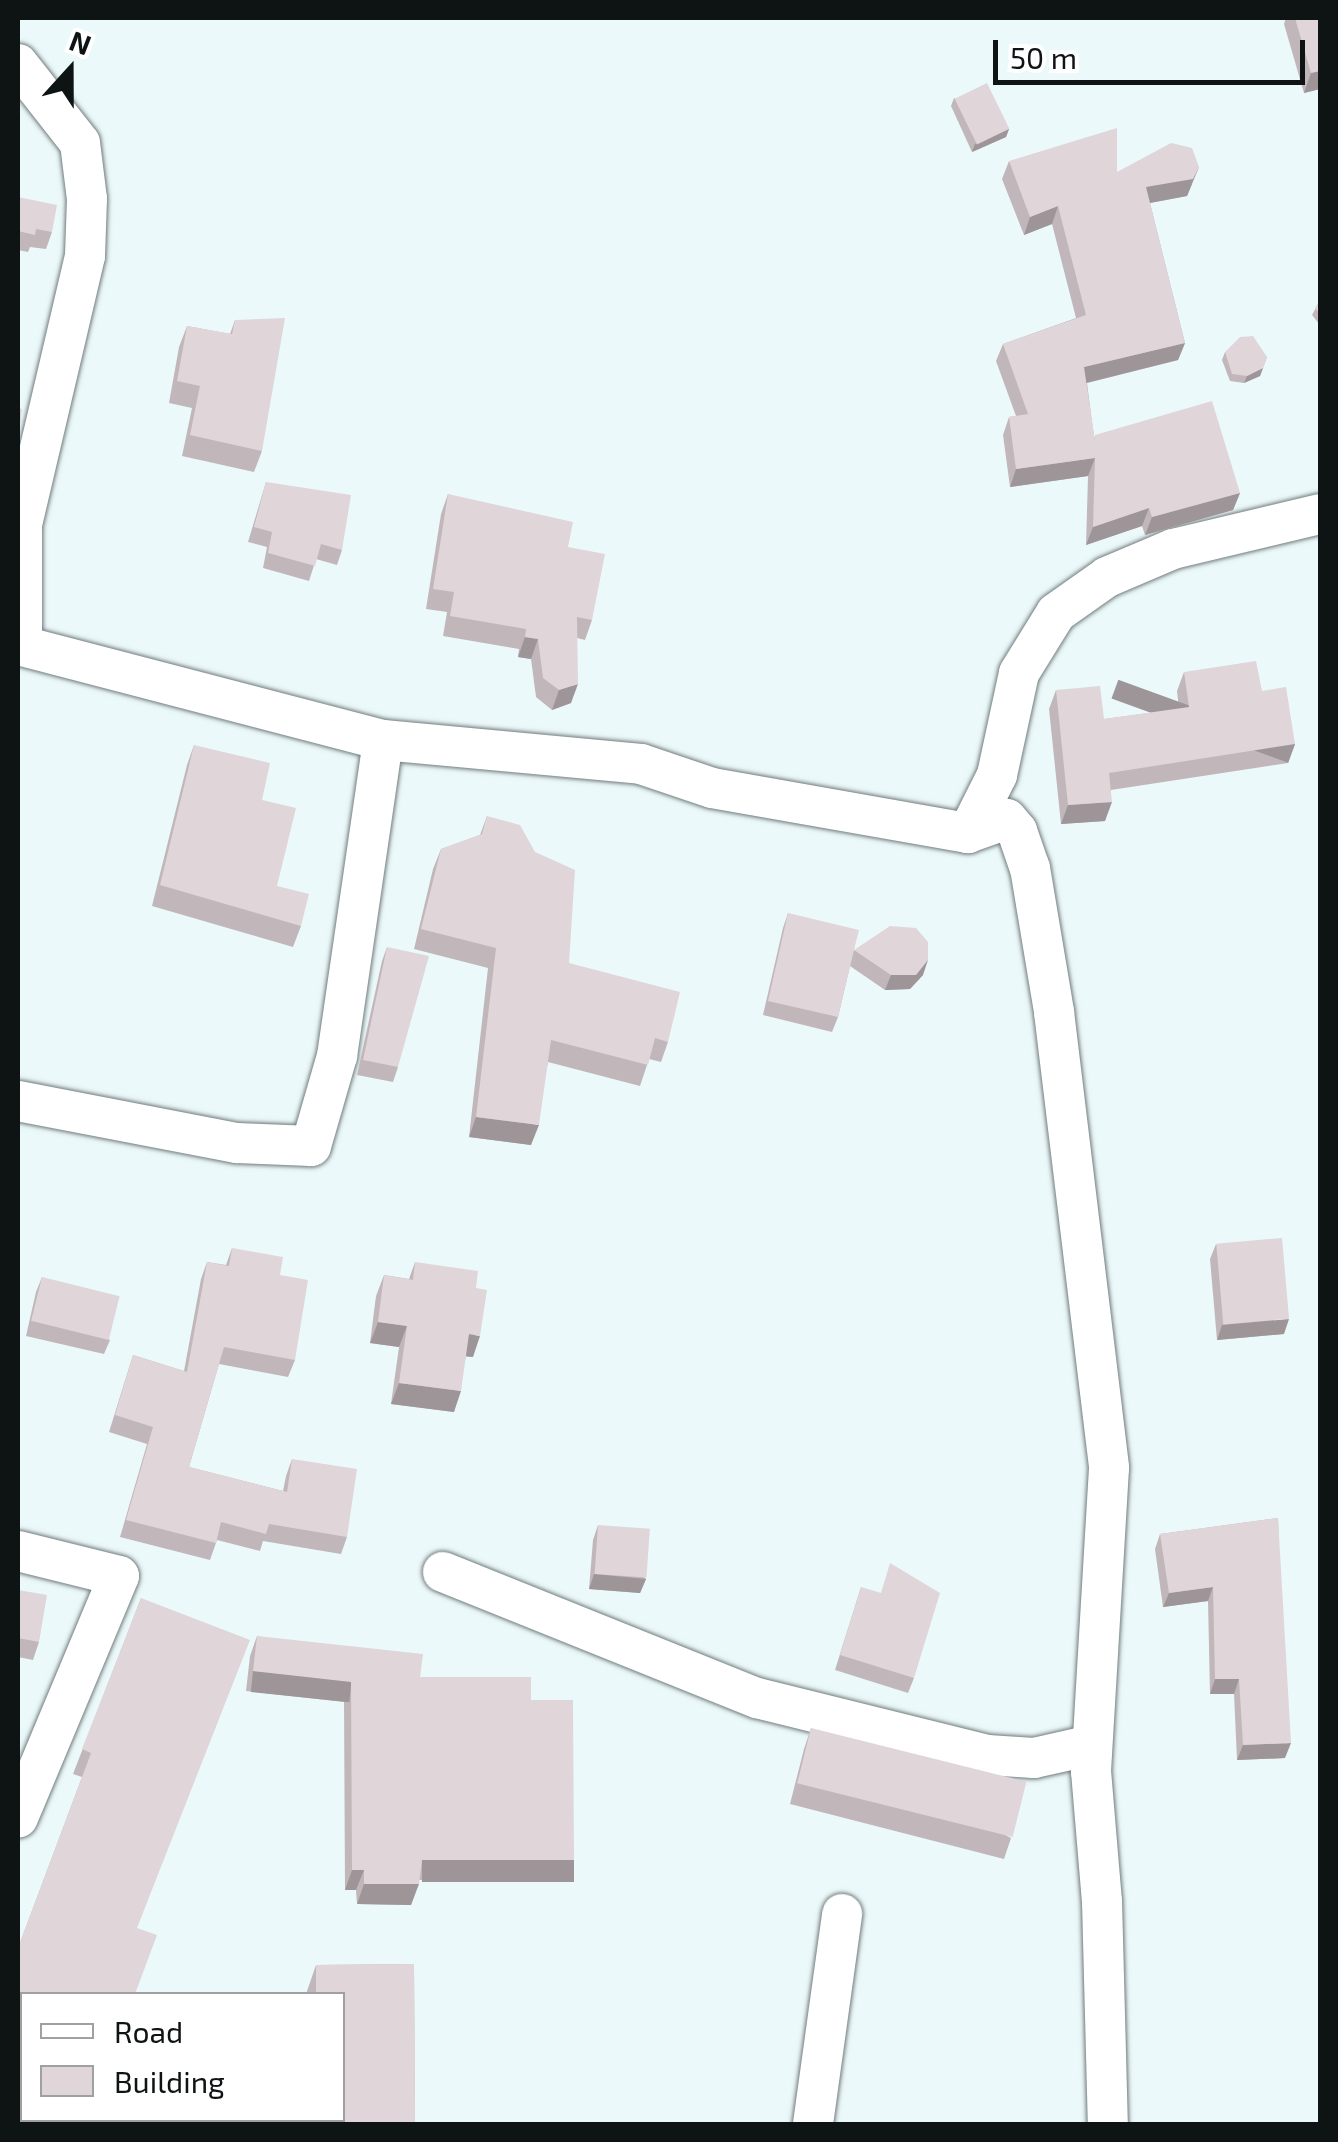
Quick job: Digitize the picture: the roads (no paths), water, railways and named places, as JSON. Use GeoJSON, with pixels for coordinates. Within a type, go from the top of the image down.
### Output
{"type":"FeatureCollection","features":[{"type":"Feature","properties":{"kind":"street"},"geometry":{"type":"LineString","coordinates":[[18,64],[80,143],[87,199],[85,256],[22,524],[20,645],[383,740],[641,764],[712,788],[968,833],[1007,819]]}},
{"type":"Feature","properties":{"kind":"street"},"geometry":{"type":"LineString","coordinates":[[968,833],[997,775],[1019,673],[1056,613],[1107,576],[1173,549],[1320,514]]}},
{"type":"Feature","properties":{"kind":"street"},"geometry":{"type":"LineString","coordinates":[[18,1101],[237,1143],[311,1146],[338,1056],[341,994],[364,896],[383,740]]}},
{"type":"Feature","properties":{"kind":"street"},"geometry":{"type":"LineString","coordinates":[[997,775],[1007,819],[1030,868],[1054,1012],[1110,1468],[1092,1745],[1108,2124]]}},
{"type":"Feature","properties":{"kind":"street"},"geometry":{"type":"LineString","coordinates":[[18,1551],[120,1576],[18,1818]]}},
{"type":"Feature","properties":{"kind":"street"},"geometry":{"type":"LineString","coordinates":[[443,1572],[757,1698],[988,1755],[1034,1758],[1092,1745]]}},
{"type":"Feature","properties":{"kind":"street"},"geometry":{"type":"LineString","coordinates":[[813,2124],[842,1914]]}}]}
